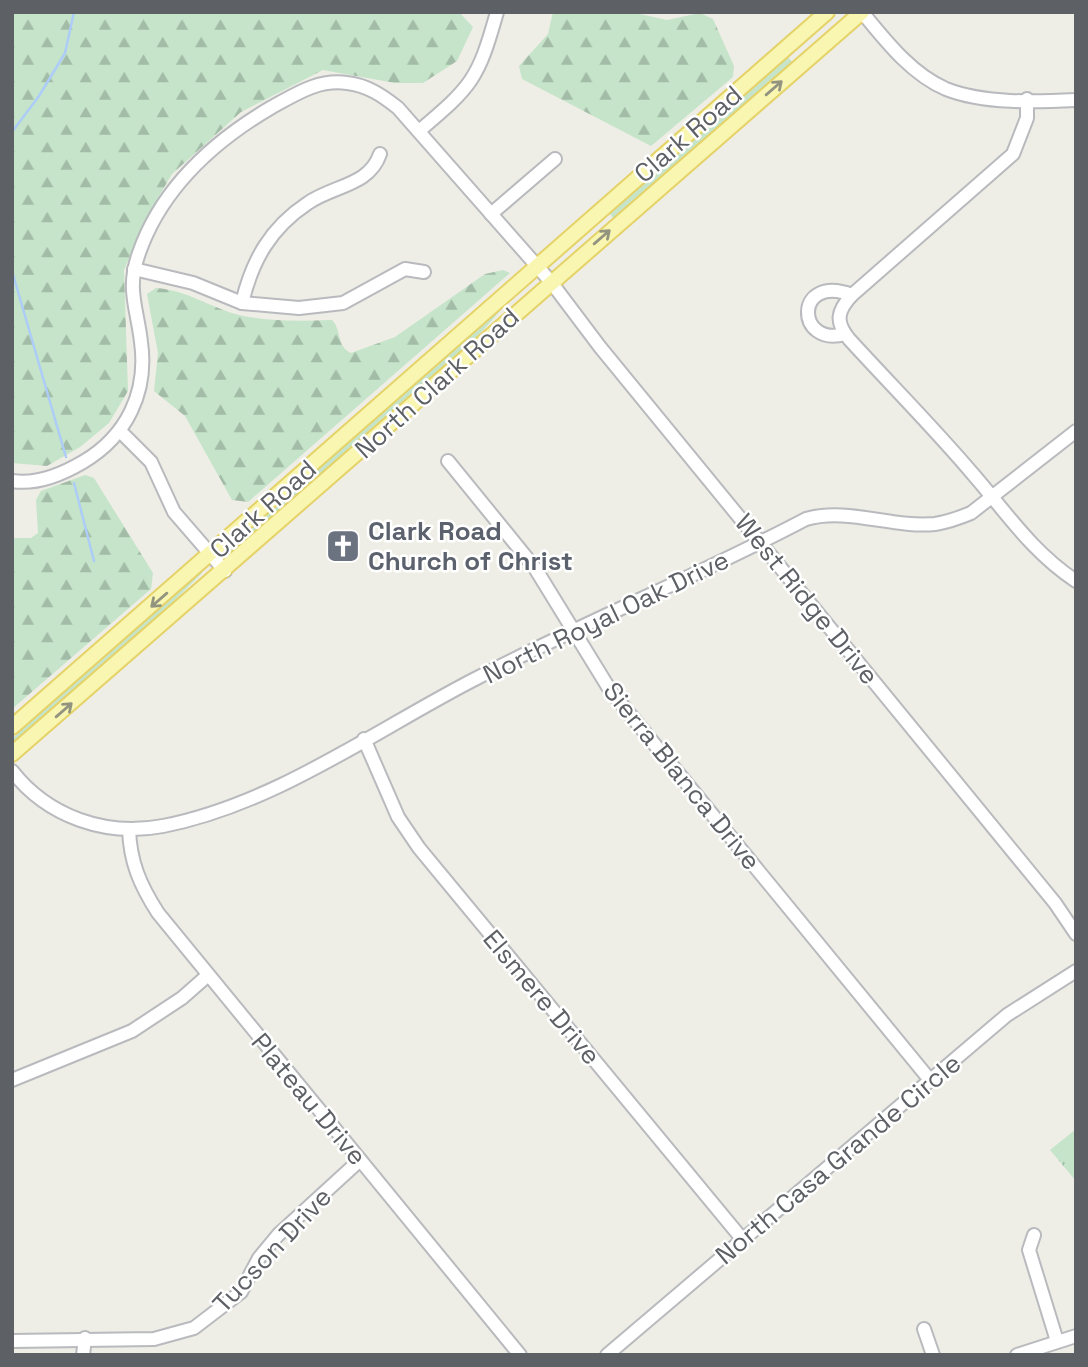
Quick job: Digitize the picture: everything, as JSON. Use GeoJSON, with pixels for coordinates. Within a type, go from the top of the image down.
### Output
{"type":"FeatureCollection","features":[{"type":"Feature","properties":{"kind":"main road","name":"Clark Road"},"geometry":{"type":"LineString","coordinates":[[12,727],[827,12]]}},
{"type":"Feature","properties":{"kind":"main road","name":"North Clark Road"},"geometry":{"type":"LineString","coordinates":[[12,754],[225,571],[551,282],[862,12]]}},
{"type":"Feature","properties":{"kind":"street"},"geometry":{"type":"LineString","coordinates":[[419,131],[461,96],[473,81],[483,62],[497,12]]}},
{"type":"Feature","properties":{"kind":"street"},"geometry":{"type":"LineString","coordinates":[[862,12],[921,74],[946,89],[985,98],[1076,100]]}},
{"type":"Feature","properties":{"kind":"street","name":"West Ridge Drive"},"geometry":{"type":"LineString","coordinates":[[134,269],[161,210],[192,168],[240,126],[300,91],[331,83],[363,87],[381,94],[419,131],[551,282],[600,347],[1055,903],[1076,934]]}},
{"type":"Feature","properties":{"kind":"street"},"geometry":{"type":"LineString","coordinates":[[1027,99],[1027,118],[1013,154],[852,295],[842,306],[838,317],[845,334],[1036,550],[1076,581]]}},
{"type":"Feature","properties":{"kind":"street"},"geometry":{"type":"LineString","coordinates":[[242,303],[250,271],[261,250],[280,225],[309,202],[364,179],[375,168],[380,154]]}},
{"type":"Feature","properties":{"kind":"street"},"geometry":{"type":"LineString","coordinates":[[491,214],[555,159]]}},
{"type":"Feature","properties":{"kind":"street"},"geometry":{"type":"LineString","coordinates":[[12,481],[35,482],[51,478],[93,456],[120,431],[141,388],[144,364],[131,290],[134,269],[193,283],[242,303],[269,307],[324,307],[359,297],[405,269],[424,272]]}},
{"type":"Feature","properties":{"kind":"street"},"geometry":{"type":"LineString","coordinates":[[845,334],[837,336],[819,333],[809,323],[806,313],[809,302],[824,291],[839,291],[852,295]]}},
{"type":"Feature","properties":{"kind":"street"},"geometry":{"type":"LineString","coordinates":[[120,431],[150,463],[174,512],[225,571]]}},
{"type":"Feature","properties":{"kind":"street","name":"North Royal Oak Drive"},"geometry":{"type":"LineString","coordinates":[[12,771],[39,800],[65,814],[130,829],[162,826],[212,812],[285,782],[572,630],[761,543],[806,519],[823,514],[935,524],[971,513],[993,499],[1076,431]]}},
{"type":"Feature","properties":{"kind":"street","name":"Sierra Blanca Drive"},"geometry":{"type":"LineString","coordinates":[[448,461],[535,568],[610,690],[930,1080]]}},
{"type":"Feature","properties":{"kind":"street","name":"Elsmere Drive"},"geometry":{"type":"LineString","coordinates":[[364,739],[398,817],[419,848],[743,1240]]}},
{"type":"Feature","properties":{"kind":"street","name":"Plateau Drive"},"geometry":{"type":"LineString","coordinates":[[130,829],[130,853],[139,883],[158,913],[520,1355]]}},
{"type":"Feature","properties":{"kind":"street","name":"North Casa Grande Circle"},"geometry":{"type":"LineString","coordinates":[[607,1355],[1007,1015],[1076,971]]}},
{"type":"Feature","properties":{"kind":"street"},"geometry":{"type":"LineString","coordinates":[[12,1080],[132,1031],[182,998],[207,976]]}},
{"type":"Feature","properties":{"kind":"street","name":"Tucson Drive"},"geometry":{"type":"LineString","coordinates":[[12,1340],[154,1339],[194,1328],[241,1292],[259,1258],[278,1235],[360,1160]]}},
{"type":"Feature","properties":{"kind":"street"},"geometry":{"type":"LineString","coordinates":[[1034,1235],[1029,1250],[1057,1341]]}},
{"type":"Feature","properties":{"kind":"street"},"geometry":{"type":"LineString","coordinates":[[924,1329],[933,1355]]}},
{"type":"Feature","properties":{"kind":"street"},"geometry":{"type":"LineString","coordinates":[[1017,1355],[1076,1336]]}},
{"type":"Feature","properties":{"kind":"street"},"geometry":{"type":"LineString","coordinates":[[83,1355],[85,1338]]}},
{"type":"Feature","properties":{"kind":"green space"},"geometry":{"type":"Polygon","coordinates":[[[12,12],[459,12],[473,27],[457,61],[423,83],[395,83],[323,70],[241,112],[172,174],[145,220],[124,270],[128,391],[109,423],[80,447],[47,466],[12,463],[12,12]]]}},
{"type":"Feature","properties":{"kind":"green space"},"geometry":{"type":"Polygon","coordinates":[[[553,12],[631,12],[667,20],[700,13],[713,19],[734,66],[733,77],[651,146],[522,79],[519,66],[548,34],[553,12]]]}},
{"type":"Feature","properties":{"kind":"green space"},"geometry":{"type":"Polygon","coordinates":[[[787,56],[793,63],[613,218],[608,211],[787,56]]]}},
{"type":"Feature","properties":{"kind":"green space"},"geometry":{"type":"Polygon","coordinates":[[[503,270],[510,273],[248,502],[232,500],[185,416],[154,391],[158,353],[147,294],[156,288],[178,292],[239,315],[286,320],[332,320],[343,346],[351,353],[395,337],[485,274],[503,270]]]}},
{"type":"Feature","properties":{"kind":"green space"},"geometry":{"type":"Polygon","coordinates":[[[496,308],[500,311],[477,337],[231,552],[227,547],[496,308]]]}},
{"type":"Feature","properties":{"kind":"green space"},"geometry":{"type":"Polygon","coordinates":[[[85,475],[94,478],[153,573],[151,589],[12,709],[12,538],[31,538],[38,533],[36,500],[41,491],[85,475]]]}},
{"type":"Feature","properties":{"kind":"green space"},"geometry":{"type":"Polygon","coordinates":[[[199,570],[202,573],[152,623],[13,744],[12,739],[48,703],[199,570]]]}},
{"type":"Feature","properties":{"kind":"green space"},"geometry":{"type":"Polygon","coordinates":[[[1076,1129],[1076,1181],[1050,1150],[1076,1129]]]}},
{"type":"Feature","properties":{"kind":"waterway"},"geometry":{"type":"LineString","coordinates":[[12,132],[39,96],[65,53],[74,12]]}},
{"type":"Feature","properties":{"kind":"waterway"},"geometry":{"type":"LineString","coordinates":[[12,271],[66,457]]}},
{"type":"Feature","properties":{"kind":"waterway"},"geometry":{"type":"LineString","coordinates":[[74,483],[94,561]]}},
{"type":"Feature","properties":{"kind":"place","name":"Clark Road Church of Christ"},"geometry":{"type":"Point","coordinates":[343,546]}}]}
